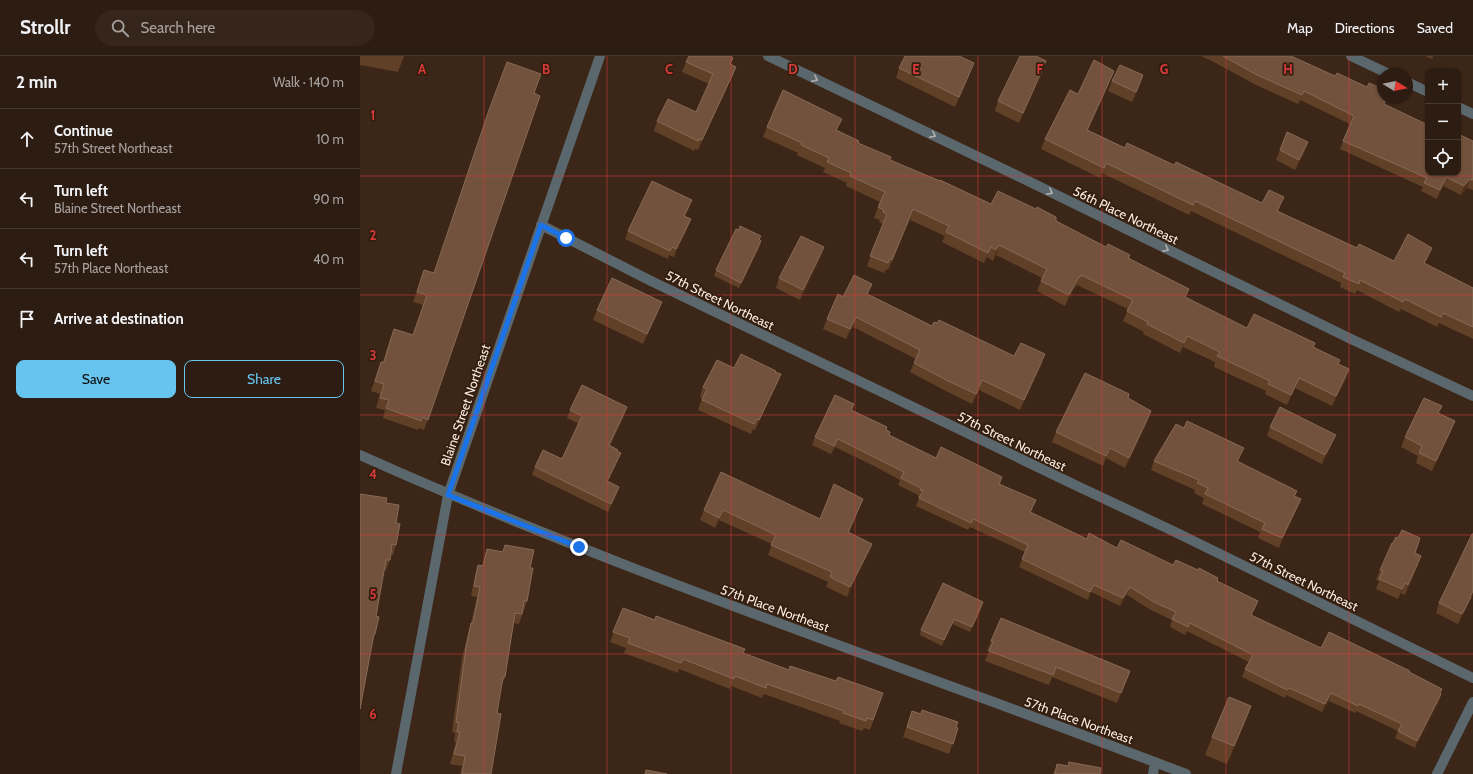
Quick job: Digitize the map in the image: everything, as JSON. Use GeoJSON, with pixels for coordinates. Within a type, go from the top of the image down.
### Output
{"type":"FeatureCollection","features":[{"type":"Feature","properties":{"kind":"street","name":"Blaine Street Northeast"},"geometry":{"type":"LineString","coordinates":[[396,774],[448,495],[600,56]]}},
{"type":"Feature","properties":{"kind":"street","name":"56th Place Northeast"},"geometry":{"type":"LineString","coordinates":[[768,56],[1351,339],[1473,396]]}},
{"type":"Feature","properties":{"kind":"street"},"geometry":{"type":"LineString","coordinates":[[1351,56],[1377,68]]}},
{"type":"Feature","properties":{"kind":"street"},"geometry":{"type":"LineString","coordinates":[[1413,85],[1425,91]]}},
{"type":"Feature","properties":{"kind":"street"},"geometry":{"type":"LineString","coordinates":[[1461,108],[1473,114]]}},
{"type":"Feature","properties":{"kind":"street","name":"57th Street Northeast"},"geometry":{"type":"LineString","coordinates":[[541,225],[658,285],[1173,531],[1313,601],[1473,678]]}},
{"type":"Feature","properties":{"kind":"street","name":"57th Place Northeast"},"geometry":{"type":"LineString","coordinates":[[360,455],[448,495],[683,588],[1186,774]]}},
{"type":"Feature","properties":{"kind":"street"},"geometry":{"type":"LineString","coordinates":[[1437,774],[1473,702]]}},
{"type":"Feature","properties":{"kind":"street"},"geometry":{"type":"LineString","coordinates":[[1153,774],[1155,762]]}},
{"type":"Feature","properties":{"kind":"building"},"geometry":{"type":"Polygon","coordinates":[[[689,56],[731,56],[733,58],[730,64],[736,67],[702,140],[699,139],[698,141],[657,121],[668,99],[696,112],[713,74],[686,62],[689,56]]]}},
{"type":"Feature","properties":{"kind":"building"},"geometry":{"type":"Polygon","coordinates":[[[905,56],[959,56],[974,63],[959,97],[899,68],[905,56]]]}},
{"type":"Feature","properties":{"kind":"building"},"geometry":{"type":"Polygon","coordinates":[[[1020,56],[1036,56],[1046,61],[1023,113],[998,101],[1020,56]]]}},
{"type":"Feature","properties":{"kind":"building"},"geometry":{"type":"Polygon","coordinates":[[[1223,56],[1288,56],[1291,58],[1291,56],[1335,76],[1337,73],[1367,87],[1369,83],[1377,86],[1377,104],[1384,104],[1425,124],[1425,176],[1461,176],[1461,135],[1473,141],[1473,180],[1470,179],[1464,186],[1446,177],[1440,190],[1424,183],[1427,178],[1343,141],[1354,116],[1304,91],[1302,95],[1257,75],[1223,56]]]}},
{"type":"Feature","properties":{"kind":"building"},"geometry":{"type":"Polygon","coordinates":[[[1094,60],[1114,71],[1087,130],[1125,148],[1127,143],[1174,165],[1176,162],[1262,203],[1269,190],[1284,197],[1277,211],[1357,248],[1359,244],[1394,261],[1408,234],[1432,248],[1424,263],[1473,288],[1473,327],[1443,313],[1441,317],[1405,299],[1403,302],[1360,280],[1359,284],[1343,277],[1345,273],[1195,201],[1193,205],[1106,163],[1104,168],[1045,139],[1070,90],[1078,94],[1094,60]]]}},
{"type":"Feature","properties":{"kind":"building"},"geometry":{"type":"Polygon","coordinates":[[[507,62],[541,74],[534,93],[540,96],[428,420],[422,417],[421,421],[386,408],[389,400],[380,398],[384,384],[375,381],[381,362],[384,362],[394,329],[413,335],[427,295],[417,292],[424,270],[434,273],[489,110],[507,62]]]}},
{"type":"Feature","properties":{"kind":"building"},"geometry":{"type":"Polygon","coordinates":[[[1120,65],[1143,75],[1136,92],[1112,81],[1120,65]]]}},
{"type":"Feature","properties":{"kind":"building"},"geometry":{"type":"Polygon","coordinates":[[[783,90],[842,119],[836,130],[859,141],[858,143],[891,157],[890,160],[940,180],[991,204],[998,191],[1036,209],[1037,207],[1056,217],[1056,221],[1106,247],[1108,244],[1130,255],[1128,258],[1189,289],[1185,297],[1247,328],[1254,314],[1315,343],[1313,347],[1340,360],[1338,364],[1349,369],[1336,396],[1299,378],[1291,395],[1268,384],[1270,381],[1217,356],[1220,352],[1187,336],[1184,343],[1147,324],[1148,322],[1127,311],[1133,300],[1081,275],[1069,295],[1041,281],[1047,269],[999,245],[996,250],[991,247],[988,253],[946,232],[949,226],[913,209],[892,260],[890,259],[888,263],[870,256],[887,214],[883,212],[884,210],[878,207],[885,192],[850,176],[851,173],[827,162],[829,158],[801,145],[802,143],[767,127],[783,90]]]}},
{"type":"Feature","properties":{"kind":"building"},"geometry":{"type":"Polygon","coordinates":[[[1287,132],[1308,142],[1299,160],[1280,150],[1287,132]]]}},
{"type":"Feature","properties":{"kind":"building"},"geometry":{"type":"Polygon","coordinates":[[[652,181],[692,200],[684,216],[691,219],[676,249],[672,247],[670,251],[628,231],[652,181]]]}},
{"type":"Feature","properties":{"kind":"building"},"geometry":{"type":"Polygon","coordinates":[[[740,226],[761,236],[759,239],[761,241],[741,283],[716,270],[736,229],[739,230],[740,226]]]}},
{"type":"Feature","properties":{"kind":"building"},"geometry":{"type":"Polygon","coordinates":[[[801,236],[824,247],[803,290],[779,278],[801,236]]]}},
{"type":"Feature","properties":{"kind":"building"},"geometry":{"type":"Polygon","coordinates":[[[854,275],[872,284],[867,294],[932,326],[934,322],[937,323],[939,320],[1014,356],[1021,343],[1045,354],[1024,400],[982,380],[976,394],[950,382],[914,363],[920,350],[856,317],[850,329],[827,319],[838,294],[843,297],[854,275]]]}},
{"type":"Feature","properties":{"kind":"building"},"geometry":{"type":"Polygon","coordinates":[[[612,278],[662,302],[647,334],[597,310],[612,278]]]}},
{"type":"Feature","properties":{"kind":"building"},"geometry":{"type":"Polygon","coordinates":[[[741,354],[781,374],[759,420],[757,419],[754,424],[702,400],[707,389],[703,387],[717,360],[734,368],[741,354]]]}},
{"type":"Feature","properties":{"kind":"building"},"geometry":{"type":"Polygon","coordinates":[[[1085,373],[1129,394],[1128,398],[1151,411],[1129,458],[1110,448],[1106,456],[1056,432],[1085,373]]]}},
{"type":"Feature","properties":{"kind":"building"},"geometry":{"type":"Polygon","coordinates":[[[582,385],[627,407],[609,445],[621,453],[607,481],[619,487],[611,504],[535,467],[543,450],[562,459],[582,416],[570,410],[582,385]]]}},
{"type":"Feature","properties":{"kind":"building"},"geometry":{"type":"Polygon","coordinates":[[[835,395],[854,404],[851,410],[887,427],[886,430],[890,432],[889,435],[936,458],[941,447],[1002,477],[999,484],[1036,500],[1030,512],[1087,539],[1089,533],[1117,548],[1121,540],[1173,565],[1176,560],[1198,570],[1199,568],[1218,578],[1217,581],[1258,601],[1251,615],[1321,648],[1329,632],[1410,671],[1409,672],[1442,689],[1441,694],[1417,741],[1398,731],[1402,724],[1359,704],[1358,706],[1331,693],[1325,704],[1289,688],[1287,690],[1245,669],[1253,655],[1190,623],[1188,627],[1172,619],[1176,612],[1154,602],[1130,587],[1123,598],[1094,585],[1090,592],[1022,559],[1028,545],[973,519],[971,523],[919,498],[923,491],[920,490],[921,488],[901,478],[904,472],[838,439],[834,446],[815,437],[835,395]]]}},
{"type":"Feature","properties":{"kind":"building"},"geometry":{"type":"Polygon","coordinates":[[[1424,398],[1442,406],[1438,413],[1455,421],[1436,461],[1419,453],[1422,446],[1405,437],[1424,398]]]}},
{"type":"Feature","properties":{"kind":"building"},"geometry":{"type":"Polygon","coordinates":[[[1280,407],[1336,435],[1325,455],[1270,427],[1280,407]]]}},
{"type":"Feature","properties":{"kind":"building"},"geometry":{"type":"Polygon","coordinates":[[[1187,421],[1244,448],[1237,461],[1297,491],[1294,496],[1301,499],[1282,538],[1262,529],[1265,523],[1205,494],[1208,488],[1197,483],[1199,480],[1154,461],[1176,424],[1184,428],[1187,421]]]}},
{"type":"Feature","properties":{"kind":"building"},"geometry":{"type":"Polygon","coordinates":[[[721,472],[820,519],[834,484],[863,499],[848,532],[872,544],[850,587],[830,577],[832,572],[771,545],[776,535],[723,510],[719,518],[704,510],[721,472]]]}},
{"type":"Feature","properties":{"kind":"building"},"geometry":{"type":"Polygon","coordinates":[[[360,494],[387,498],[386,503],[399,505],[396,523],[400,524],[396,545],[392,544],[390,560],[386,560],[376,616],[379,617],[374,634],[360,709],[360,494]]]}},
{"type":"Feature","properties":{"kind":"building"},"geometry":{"type":"Polygon","coordinates":[[[1402,530],[1420,538],[1415,553],[1421,556],[1408,585],[1405,583],[1402,589],[1379,579],[1383,571],[1380,570],[1392,543],[1396,537],[1398,538],[1402,530]]]}},
{"type":"Feature","properties":{"kind":"building"},"geometry":{"type":"Polygon","coordinates":[[[1472,534],[1473,591],[1462,614],[1439,603],[1472,534]]]}},
{"type":"Feature","properties":{"kind":"building"},"geometry":{"type":"Polygon","coordinates":[[[505,545],[534,550],[530,568],[533,568],[527,601],[524,601],[522,614],[515,613],[505,677],[503,677],[497,713],[501,714],[491,774],[462,774],[465,756],[454,754],[460,732],[457,732],[459,723],[456,722],[466,648],[471,623],[473,623],[480,587],[474,586],[478,565],[483,566],[487,549],[503,552],[505,545]]]}},
{"type":"Feature","properties":{"kind":"building"},"geometry":{"type":"Polygon","coordinates":[[[943,583],[983,602],[972,627],[954,619],[944,640],[921,630],[943,583]]]}},
{"type":"Feature","properties":{"kind":"building"},"geometry":{"type":"Polygon","coordinates":[[[623,608],[655,620],[656,616],[745,649],[743,653],[789,670],[790,666],[836,681],[838,677],[883,693],[873,720],[867,718],[866,721],[843,713],[844,711],[767,684],[766,688],[735,676],[734,679],[683,659],[681,663],[628,643],[630,638],[613,632],[623,608]]]}},
{"type":"Feature","properties":{"kind":"building"},"geometry":{"type":"Polygon","coordinates":[[[1001,618],[1130,671],[1121,693],[1056,667],[1053,675],[989,651],[993,642],[991,641],[1001,618]]]}},
{"type":"Feature","properties":{"kind":"building"},"geometry":{"type":"Polygon","coordinates":[[[1229,697],[1251,706],[1234,746],[1212,737],[1229,697]]]}},
{"type":"Feature","properties":{"kind":"building"},"geometry":{"type":"Polygon","coordinates":[[[922,710],[958,722],[956,727],[958,728],[953,744],[907,727],[912,711],[921,714],[922,710]]]}},
{"type":"Feature","properties":{"kind":"building"},"geometry":{"type":"Polygon","coordinates":[[[1069,762],[1101,768],[1100,774],[1055,774],[1057,764],[1068,766],[1069,762]]]}},
{"type":"Feature","properties":{"kind":"building"},"geometry":{"type":"Polygon","coordinates":[[[646,770],[667,774],[645,774],[646,770]]]}},
{"type":"Feature","properties":{"kind":"route"},"geometry":{"type":"LineString","coordinates":[[566,238],[541,225],[448,495],[579,547]]}}]}
